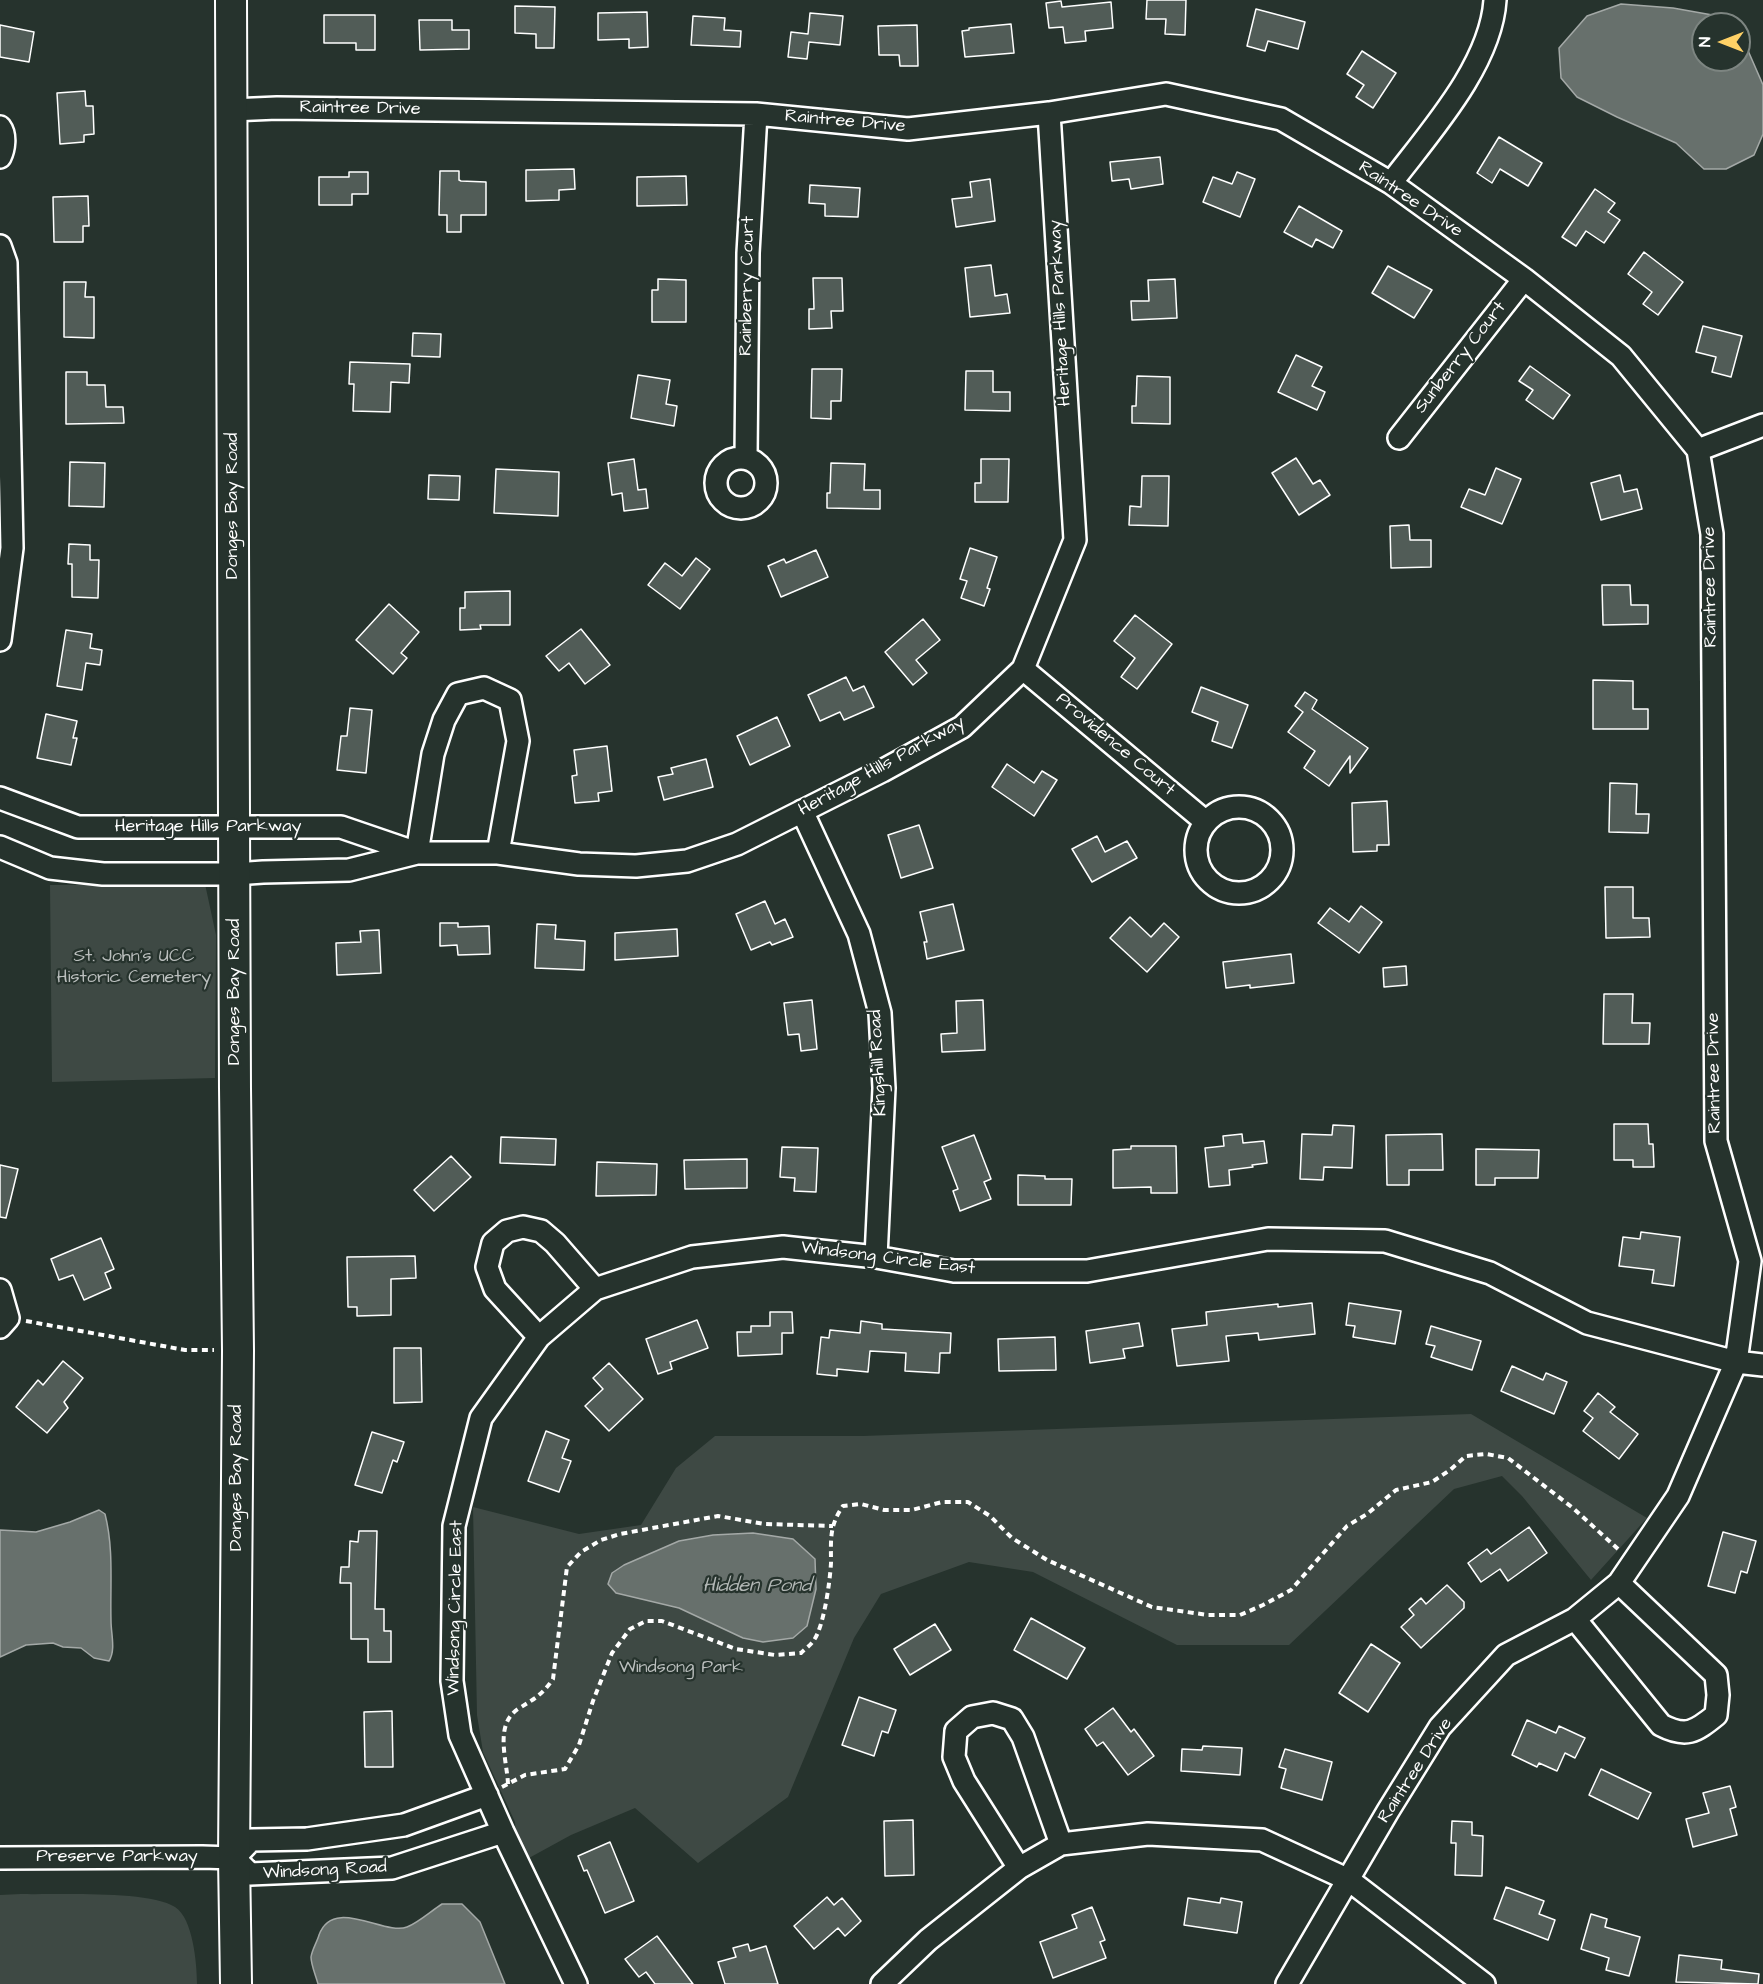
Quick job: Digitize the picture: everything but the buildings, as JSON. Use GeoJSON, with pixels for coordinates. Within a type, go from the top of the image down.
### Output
{"type":"FeatureCollection","features":[{"type":"Feature","properties":{"kind":"street","name":"Donges Bay Road"},"geometry":{"type":"LineString","coordinates":[[231,0],[238,1363],[234,1858],[236,1984]]}},
{"type":"Feature","properties":{"kind":"street"},"geometry":{"type":"LineString","coordinates":[[1391,183],[1474,70],[1494,14],[1495,0]]}},
{"type":"Feature","properties":{"kind":"street","name":"Raintree Drive"},"geometry":{"type":"LineString","coordinates":[[231,110],[277,108],[756,114],[908,129],[1049,114],[1166,94],[1281,119],[1391,183],[1524,279],[1621,357],[1698,450],[1712,534],[1716,1141],[1750,1261],[1736,1362],[1678,1496],[1619,1584],[1575,1619],[1506,1655],[1440,1727],[1287,1984]]}},
{"type":"Feature","properties":{"kind":"street","name":"Rainberry Court"},"geometry":{"type":"LineString","coordinates":[[746,458],[748,253],[756,114]]}},
{"type":"Feature","properties":{"kind":"street","name":"Heritage Hills Parkway"},"geometry":{"type":"LineString","coordinates":[[0,847],[50,868],[103,874],[235,874],[349,870],[417,853],[498,853],[579,864],[636,866],[687,861],[737,844],[882,771],[962,727],[1023,669],[1075,540],[1049,114]]}},
{"type":"Feature","properties":{"kind":"street"},"geometry":{"type":"LineString","coordinates":[[0,127],[3,130],[4,150],[0,158]]}},
{"type":"Feature","properties":{"kind":"street"},"geometry":{"type":"LineString","coordinates":[[0,246],[6,263],[12,548],[0,640]]}},
{"type":"Feature","properties":{"kind":"street","name":"Sunberry Court"},"geometry":{"type":"LineString","coordinates":[[1399,438],[1524,279]]}},
{"type":"Feature","properties":{"kind":"street"},"geometry":{"type":"LineString","coordinates":[[1698,450],[1763,425]]}},
{"type":"Feature","properties":{"kind":"street","name":"Providence Court"},"geometry":{"type":"LineString","coordinates":[[1023,669],[1206,822]]}},
{"type":"Feature","properties":{"kind":"street"},"geometry":{"type":"LineString","coordinates":[[417,853],[433,754],[444,720],[458,694],[484,688],[510,700],[518,741],[498,853]]}},
{"type":"Feature","properties":{"kind":"street","name":"Heritage Hills Parkway"},"geometry":{"type":"LineString","coordinates":[[0,798],[78,827],[341,827],[417,853]]}},
{"type":"Feature","properties":{"kind":"street"},"geometry":{"type":"LineString","coordinates":[[1243,806],[1268,817],[1277,827],[1282,840],[1283,854],[1279,867],[1271,880],[1259,889],[1245,893],[1230,893],[1216,887],[1205,877],[1198,864],[1196,849],[1198,835],[1206,822],[1216,813],[1229,807],[1243,806]]}},
{"type":"Feature","properties":{"kind":"street","name":"Kingshill Road"},"geometry":{"type":"LineString","coordinates":[[802,811],[859,934],[880,1013],[884,1088],[876,1257]]}},
{"type":"Feature","properties":{"kind":"street"},"geometry":{"type":"LineString","coordinates":[[539,1336],[495,1289],[488,1267],[494,1243],[507,1231],[523,1227],[541,1231],[555,1243],[595,1289]]}},
{"type":"Feature","properties":{"kind":"street","name":"Windsong Circle East"},"geometry":{"type":"LineString","coordinates":[[576,1984],[503,1833],[460,1735],[452,1681],[454,1526],[482,1418],[539,1336],[595,1289],[692,1257],[783,1247],[876,1257],[954,1271],[1087,1271],[1268,1239],[1385,1241],[1490,1273],[1587,1323],[1736,1362],[1763,1365]]}},
{"type":"Feature","properties":{"kind":"street"},"geometry":{"type":"LineString","coordinates":[[0,1290],[4,1322]]}},
{"type":"Feature","properties":{"kind":"street"},"geometry":{"type":"LineString","coordinates":[[1575,1619],[1661,1725],[1677,1733],[1698,1729],[1716,1715],[1718,1695],[1716,1675],[1619,1584]]}},
{"type":"Feature","properties":{"kind":"street"},"geometry":{"type":"LineString","coordinates":[[1020,1868],[964,1781],[954,1757],[956,1731],[972,1717],[993,1713],[1012,1719],[1023,1737],[1061,1844]]}},
{"type":"Feature","properties":{"kind":"street","name":"Windsong Road"},"geometry":{"type":"LineString","coordinates":[[487,1795],[404,1825],[307,1839],[251,1840],[234,1858],[250,1874],[392,1868],[503,1833]]}},
{"type":"Feature","properties":{"kind":"street"},"geometry":{"type":"LineString","coordinates":[[882,1984],[928,1940],[1020,1868],[1061,1844],[1148,1834],[1262,1840],[1349,1880],[1484,1984]]}},
{"type":"Feature","properties":{"kind":"street","name":"Preserve Parkway"},"geometry":{"type":"LineString","coordinates":[[0,1858],[234,1858]]}},
{"type":"Feature","properties":{"kind":"path"},"geometry":{"type":"LineString","coordinates":[[4,1322],[185,1350],[217,1350]]}},
{"type":"Feature","properties":{"kind":"path"},"geometry":{"type":"LineString","coordinates":[[487,1795],[525,1775],[565,1769],[579,1745],[612,1653],[630,1629],[646,1621],[662,1621],[736,1649],[775,1655],[801,1653],[815,1639],[821,1621],[830,1575],[831,1536],[835,1518],[843,1506],[861,1504],[884,1510],[912,1510],[942,1502],[968,1502],[990,1516],[1012,1538],[1047,1560],[1152,1607],[1208,1615],[1240,1615],[1291,1590],[1347,1526],[1367,1514],[1396,1490],[1432,1482],[1466,1456],[1486,1454],[1508,1458],[1573,1508],[1633,1563]]}},
{"type":"Feature","properties":{"kind":"path"},"geometry":{"type":"LineString","coordinates":[[508,1784],[503,1733],[507,1721],[515,1711],[543,1693],[553,1679],[567,1568],[581,1552],[601,1540],[620,1534],[718,1516],[765,1524],[833,1526]]}},
{"type":"Feature","properties":{"kind":"green space","name":"St. John's UCC Historic Cemetery"},"geometry":{"type":"Polygon","coordinates":[[[205,884],[216,935],[215,1078],[52,1082],[50,885],[205,884]]]}},
{"type":"Feature","properties":{"kind":"green space","name":"Windsong Park"},"geometry":{"type":"Polygon","coordinates":[[[1471,1414],[1647,1518],[1591,1580],[1522,1496],[1502,1476],[1454,1489],[1289,1645],[1177,1645],[1033,1572],[969,1562],[881,1594],[854,1638],[788,1797],[698,1863],[635,1808],[571,1835],[518,1864],[515,1822],[483,1752],[477,1715],[473,1507],[579,1534],[641,1525],[676,1468],[715,1436],[863,1436],[1471,1414]]]}},
{"type":"Feature","properties":{"kind":"green space"},"geometry":{"type":"Polygon","coordinates":[[[0,1895],[124,1896],[144,1898],[175,1907],[186,1921],[190,1931],[195,1954],[197,1984],[0,1984],[0,1895]]]}},
{"type":"Feature","properties":{"kind":"water"},"geometry":{"type":"Polygon","coordinates":[[[1621,4],[1696,12],[1691,12],[1691,72],[1751,72],[1751,57],[1763,85],[1763,134],[1754,155],[1726,169],[1704,169],[1676,143],[1577,97],[1561,78],[1559,48],[1587,16],[1621,4]]]}},
{"type":"Feature","properties":{"kind":"water"},"geometry":{"type":"Polygon","coordinates":[[[99,1510],[105,1514],[111,1554],[113,1647],[109,1661],[94,1658],[81,1648],[63,1647],[53,1643],[26,1645],[0,1657],[0,1530],[36,1532],[99,1510]]]}},
{"type":"Feature","properties":{"kind":"water","name":"Hidden Pond"},"geometry":{"type":"Polygon","coordinates":[[[753,1533],[793,1539],[815,1559],[816,1589],[807,1626],[793,1638],[763,1642],[743,1638],[679,1608],[616,1593],[608,1584],[612,1573],[624,1565],[679,1541],[713,1535],[753,1533]]]}},
{"type":"Feature","properties":{"kind":"water"},"geometry":{"type":"Polygon","coordinates":[[[442,1904],[462,1904],[480,1922],[505,1984],[318,1984],[311,1957],[319,1935],[326,1924],[336,1919],[347,1918],[386,1927],[407,1927],[442,1904]]]}}]}
